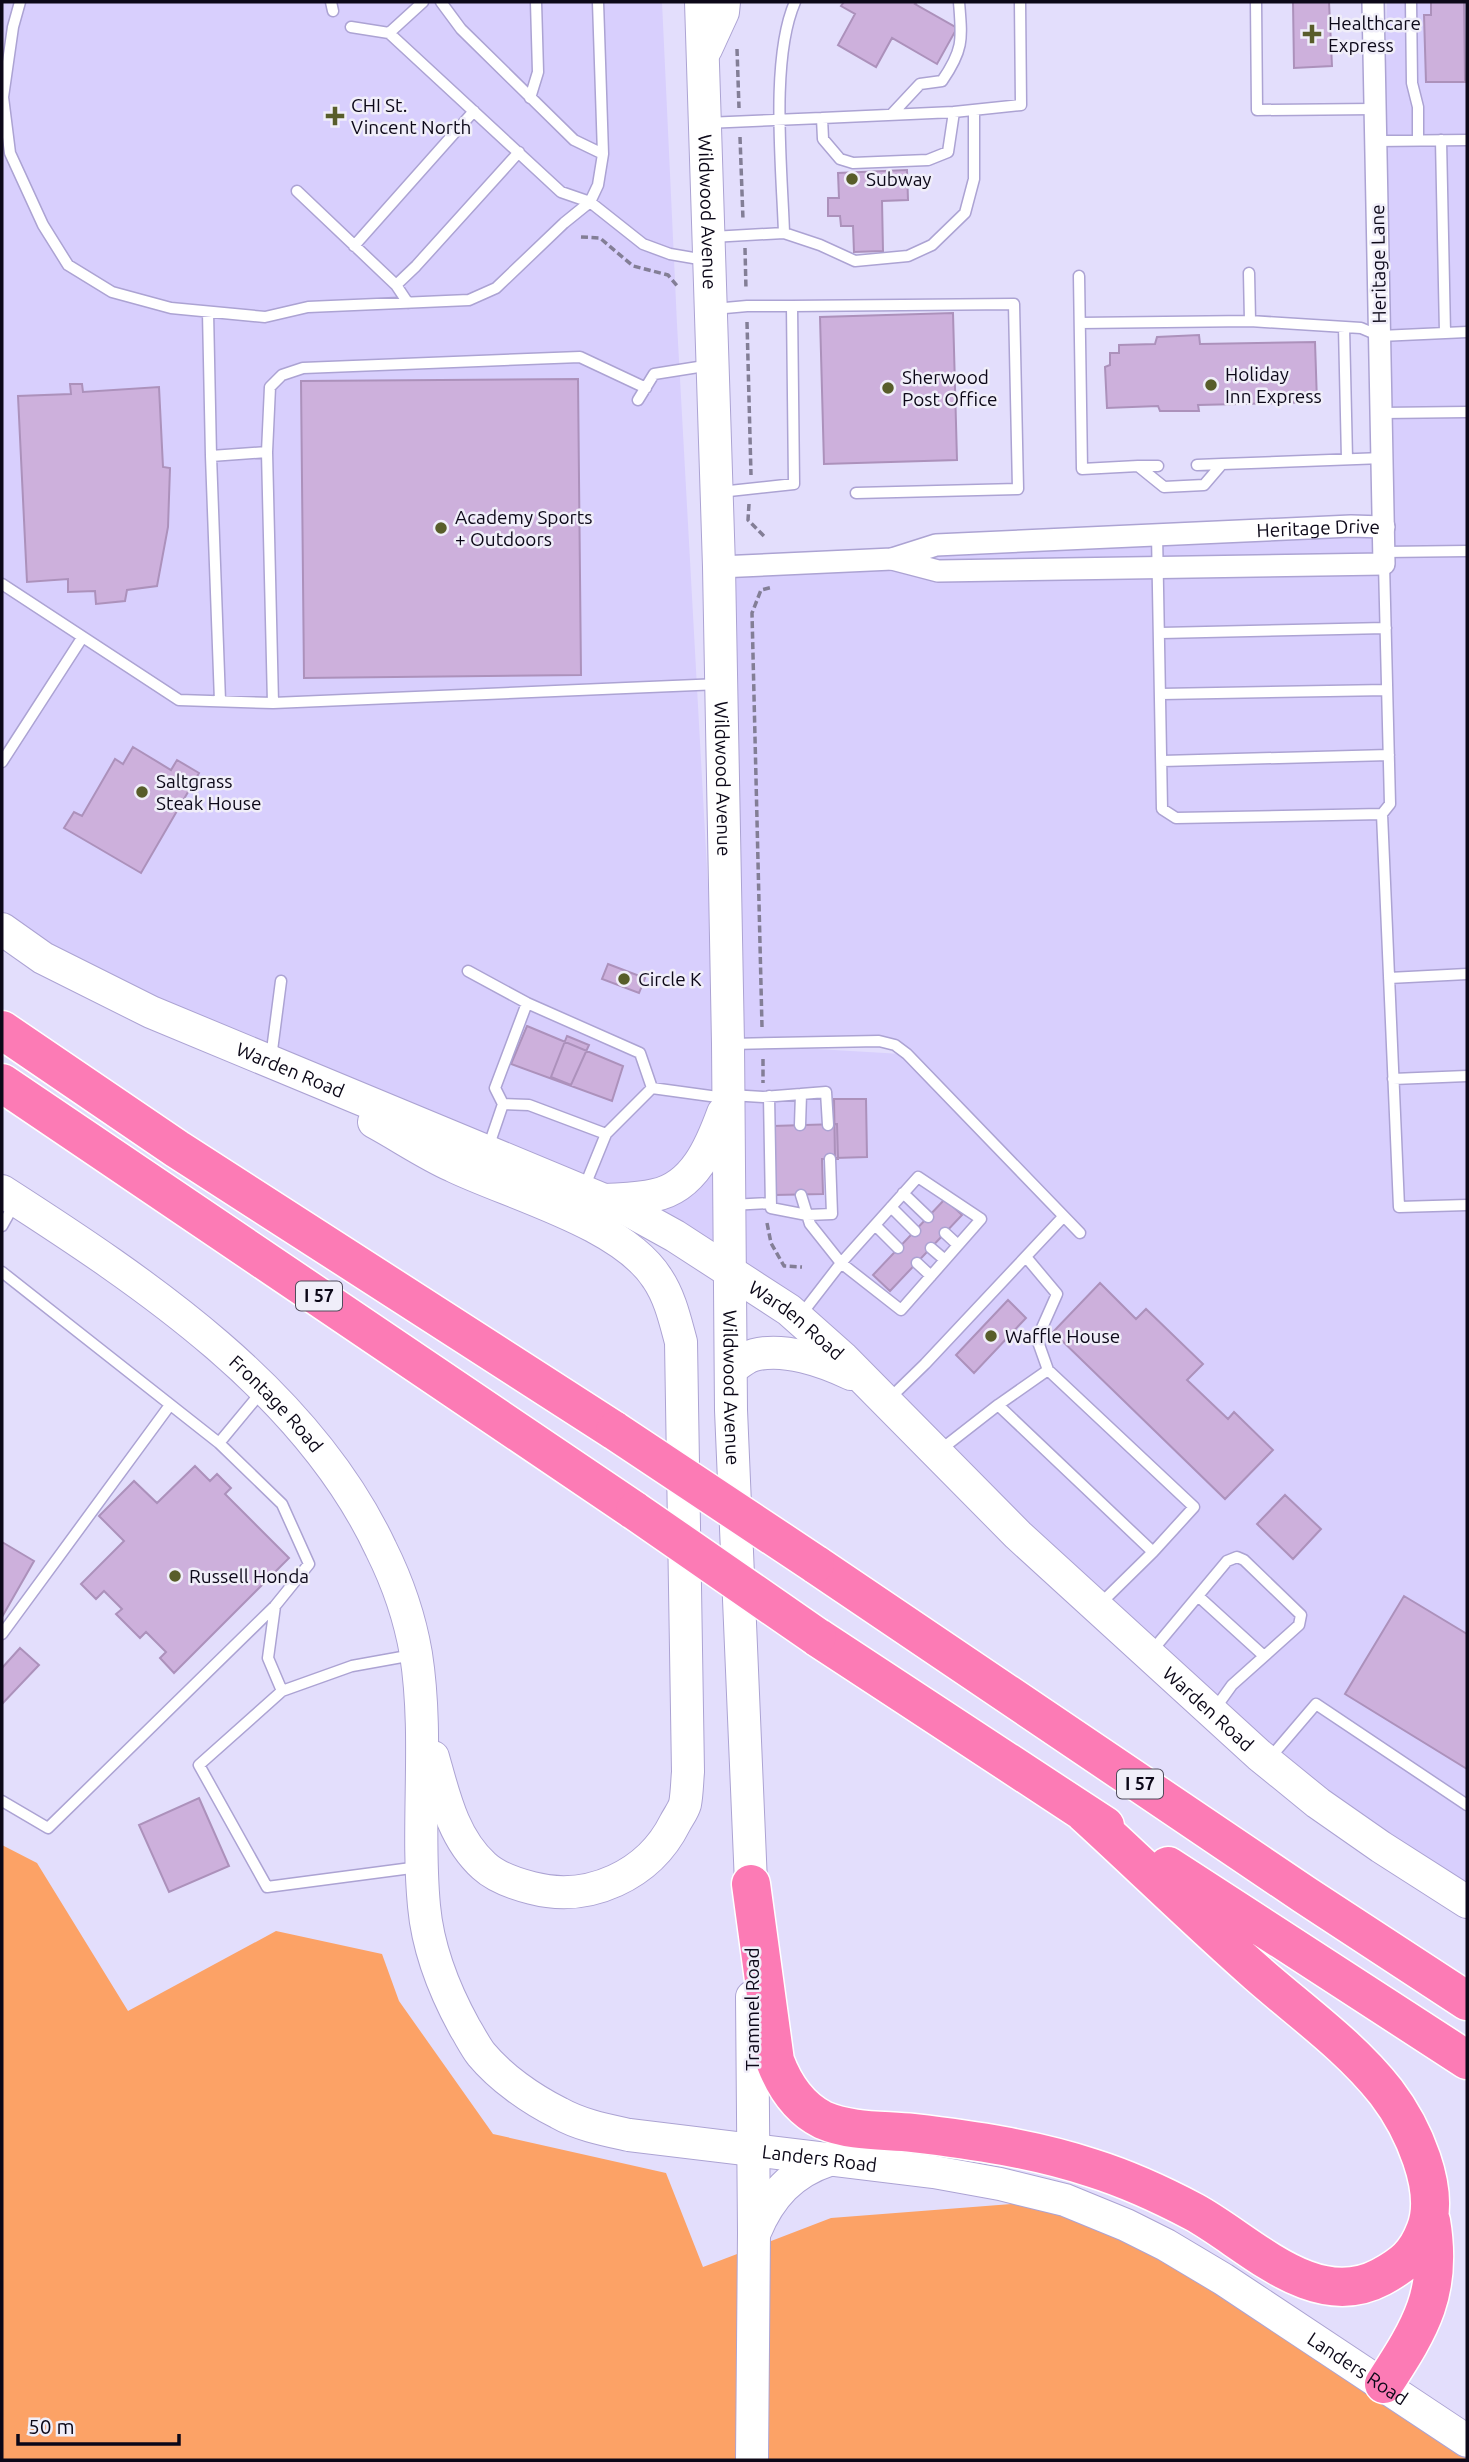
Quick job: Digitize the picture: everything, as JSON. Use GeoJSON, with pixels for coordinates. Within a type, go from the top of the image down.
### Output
{"type":"FeatureCollection","features":[{"type":"Feature","properties":{"kind":"highway","name":"I 57"},"geometry":{"type":"LineString","coordinates":[[2,1030],[177,1149],[615,1431],[1467,2001]]}},
{"type":"Feature","properties":{"kind":"highway","name":"I 57"},"geometry":{"type":"LineString","coordinates":[[2,1083],[817,1637],[1467,2060]]}},
{"type":"Feature","properties":{"kind":"highway"},"geometry":{"type":"LineString","coordinates":[[1084,1813],[1255,1971],[1363,2065],[1387,2094],[1413,2138],[1428,2180],[1435,2243],[1434,2275],[1428,2306],[1416,2335],[1384,2384]]}},
{"type":"Feature","properties":{"kind":"highway"},"geometry":{"type":"LineString","coordinates":[[751,1884],[775,2061],[780,2076],[793,2096],[811,2113],[825,2121],[849,2128],[912,2133],[995,2145],[1094,2168],[1146,2188],[1195,2212],[1299,2277],[1322,2286],[1348,2287],[1375,2280],[1398,2268],[1417,2250],[1427,2228],[1430,2212]]}},
{"type":"Feature","properties":{"kind":"main road","name":"Wildwood Avenue"},"geometry":{"type":"LineString","coordinates":[[701,2],[719,567],[729,1097],[729,1272],[737,1557]]}},
{"type":"Feature","properties":{"kind":"main road"},"geometry":{"type":"LineString","coordinates":[[702,56],[723,12],[724,2]]}},
{"type":"Feature","properties":{"kind":"main road","name":"Warden Road"},"geometry":{"type":"LineString","coordinates":[[2,929],[43,958],[164,1017],[594,1196],[675,1236],[798,1318],[843,1358],[1018,1535],[1267,1761],[1318,1803],[1467,1902]]}},
{"type":"Feature","properties":{"kind":"main road"},"geometry":{"type":"LineString","coordinates":[[270,1063],[451,1166],[598,1228],[630,1248],[656,1276],[672,1308],[681,1342],[688,1772],[685,1804],[661,1846],[632,1873],[604,1886],[579,1892],[547,1892],[514,1884],[485,1867],[459,1835],[446,1802],[420,1712]]}},
{"type":"Feature","properties":{"kind":"main road"},"geometry":{"type":"LineString","coordinates":[[594,1196],[658,1195],[689,1177],[711,1144],[729,1097]]}},
{"type":"Feature","properties":{"kind":"main road","name":"Frontage Road"},"geometry":{"type":"LineString","coordinates":[[7,1206],[162,1301],[264,1387],[311,1441],[360,1507],[391,1573],[416,1654],[420,1712]]}},
{"type":"Feature","properties":{"kind":"main road"},"geometry":{"type":"LineString","coordinates":[[731,1369],[751,1355],[768,1353],[824,1361],[875,1391]]}},
{"type":"Feature","properties":{"kind":"main road","name":"Trammel Road"},"geometry":{"type":"LineString","coordinates":[[737,1557],[751,1884],[754,2233],[752,2460]]}},
{"type":"Feature","properties":{"kind":"main road","name":"Landers Road"},"geometry":{"type":"LineString","coordinates":[[420,1712],[424,1906],[430,1943],[440,1977],[480,2053],[507,2080],[560,2115],[629,2135],[934,2172],[1065,2200],[1126,2225],[1223,2279],[1467,2441]]}},
{"type":"Feature","properties":{"kind":"main road"},"geometry":{"type":"LineString","coordinates":[[754,2233],[763,2211],[777,2192],[794,2176],[829,2160]]}},
{"type":"Feature","properties":{"kind":"street","name":"Heritage Lane"},"geometry":{"type":"LineString","coordinates":[[1373,2],[1384,527]]}},
{"type":"Feature","properties":{"kind":"street","name":"Heritage Drive"},"geometry":{"type":"LineString","coordinates":[[719,567],[892,559],[936,545],[1352,526],[1384,527],[1384,558],[938,571],[892,559]]}},
{"type":"Feature","properties":{"kind":"lane"},"geometry":{"type":"LineString","coordinates":[[20,2],[13,27],[3,97],[5,141],[43,225],[68,265],[112,292],[170,308],[264,317],[308,307],[469,300],[496,288],[590,202],[598,185],[603,154],[598,2]]}},
{"type":"Feature","properties":{"kind":"lane"},"geometry":{"type":"LineString","coordinates":[[389,33],[423,2]]}},
{"type":"Feature","properties":{"kind":"lane"},"geometry":{"type":"LineString","coordinates":[[442,2],[461,29],[574,140],[603,154]]}},
{"type":"Feature","properties":{"kind":"lane"},"geometry":{"type":"LineString","coordinates":[[530,98],[538,72],[536,2]]}},
{"type":"Feature","properties":{"kind":"lane"},"geometry":{"type":"LineString","coordinates":[[784,233],[780,119],[784,42],[795,2]]}},
{"type":"Feature","properties":{"kind":"lane"},"geometry":{"type":"LineString","coordinates":[[891,115],[920,84],[942,81],[956,61],[962,42],[959,2]]}},
{"type":"Feature","properties":{"kind":"lane"},"geometry":{"type":"LineString","coordinates":[[705,123],[954,112],[1021,105],[1020,2]]}},
{"type":"Feature","properties":{"kind":"lane"},"geometry":{"type":"LineString","coordinates":[[1256,2],[1256,110],[1374,109]]}},
{"type":"Feature","properties":{"kind":"lane"},"geometry":{"type":"LineString","coordinates":[[1410,2],[1412,83],[1418,107],[1418,140]]}},
{"type":"Feature","properties":{"kind":"lane"},"geometry":{"type":"LineString","coordinates":[[351,27],[389,33],[561,192],[590,202],[643,244],[670,254],[710,249],[744,236],[784,233],[855,261],[908,256],[932,245],[965,213],[974,179],[974,110]]}},
{"type":"Feature","properties":{"kind":"lane"},"geometry":{"type":"LineString","coordinates":[[2,48],[8,62]]}},
{"type":"Feature","properties":{"kind":"lane"},"geometry":{"type":"LineString","coordinates":[[354,246],[474,111]]}},
{"type":"Feature","properties":{"kind":"lane"},"geometry":{"type":"LineString","coordinates":[[822,118],[823,139],[840,159],[853,163],[928,160],[948,152],[954,112]]}},
{"type":"Feature","properties":{"kind":"lane"},"geometry":{"type":"LineString","coordinates":[[1441,140],[1445,333]]}},
{"type":"Feature","properties":{"kind":"lane"},"geometry":{"type":"LineString","coordinates":[[1375,141],[1467,140]]}},
{"type":"Feature","properties":{"kind":"lane"},"geometry":{"type":"LineString","coordinates":[[396,285],[519,152]]}},
{"type":"Feature","properties":{"kind":"lane"},"geometry":{"type":"LineString","coordinates":[[297,191],[396,285],[408,303]]}},
{"type":"Feature","properties":{"kind":"lane"},"geometry":{"type":"LineString","coordinates":[[1249,273],[1250,321]]}},
{"type":"Feature","properties":{"kind":"lane"},"geometry":{"type":"LineString","coordinates":[[1079,276],[1082,469],[1158,466]]}},
{"type":"Feature","properties":{"kind":"lane"},"geometry":{"type":"LineString","coordinates":[[712,309],[747,306],[1014,304],[1018,489],[856,493]]}},
{"type":"Feature","properties":{"kind":"lane"},"geometry":{"type":"LineString","coordinates":[[717,492],[793,484],[792,306]]}},
{"type":"Feature","properties":{"kind":"lane"},"geometry":{"type":"LineString","coordinates":[[208,312],[220,701]]}},
{"type":"Feature","properties":{"kind":"lane"},"geometry":{"type":"LineString","coordinates":[[1080,323],[1250,321],[1361,328],[1380,336],[1467,332]]}},
{"type":"Feature","properties":{"kind":"lane"},"geometry":{"type":"LineString","coordinates":[[1344,327],[1347,459]]}},
{"type":"Feature","properties":{"kind":"lane"},"geometry":{"type":"LineString","coordinates":[[273,703],[267,452],[270,387],[282,374],[303,368],[580,357],[646,388]]}},
{"type":"Feature","properties":{"kind":"lane"},"geometry":{"type":"LineString","coordinates":[[638,400],[654,374],[713,365]]}},
{"type":"Feature","properties":{"kind":"lane"},"geometry":{"type":"LineString","coordinates":[[1382,413],[1467,412]]}},
{"type":"Feature","properties":{"kind":"lane"},"geometry":{"type":"LineString","coordinates":[[211,456],[267,452]]}},
{"type":"Feature","properties":{"kind":"lane"},"geometry":{"type":"LineString","coordinates":[[1197,465],[1383,457]]}},
{"type":"Feature","properties":{"kind":"lane"},"geometry":{"type":"LineString","coordinates":[[1138,466],[1164,487],[1204,485],[1223,464]]}},
{"type":"Feature","properties":{"kind":"lane"},"geometry":{"type":"LineString","coordinates":[[1157,534],[1161,633],[1162,809],[1176,818],[1382,814]]}},
{"type":"Feature","properties":{"kind":"lane"},"geometry":{"type":"LineString","coordinates":[[1467,551],[1384,558],[1390,804],[1382,814],[1399,1207],[1467,1205]]}},
{"type":"Feature","properties":{"kind":"lane"},"geometry":{"type":"LineString","coordinates":[[2,584],[179,700],[273,703],[721,684]]}},
{"type":"Feature","properties":{"kind":"lane"},"geometry":{"type":"LineString","coordinates":[[1161,633],[1386,628]]}},
{"type":"Feature","properties":{"kind":"lane"},"geometry":{"type":"LineString","coordinates":[[2,762],[82,638]]}},
{"type":"Feature","properties":{"kind":"lane"},"geometry":{"type":"LineString","coordinates":[[1161,694],[1387,691]]}},
{"type":"Feature","properties":{"kind":"lane"},"geometry":{"type":"LineString","coordinates":[[1162,761],[1389,755]]}},
{"type":"Feature","properties":{"kind":"lane"},"geometry":{"type":"LineString","coordinates":[[468,971],[527,1003],[640,1053],[652,1088]]}},
{"type":"Feature","properties":{"kind":"lane"},"geometry":{"type":"LineString","coordinates":[[1389,978],[1467,974]]}},
{"type":"Feature","properties":{"kind":"lane"},"geometry":{"type":"LineString","coordinates":[[270,1063],[281,981]]}},
{"type":"Feature","properties":{"kind":"lane"},"geometry":{"type":"LineString","coordinates":[[487,1151],[503,1104],[495,1088],[527,1003]]}},
{"type":"Feature","properties":{"kind":"lane"},"geometry":{"type":"LineString","coordinates":[[728,1044],[879,1041],[895,1045],[907,1054],[1080,1233]]}},
{"type":"Feature","properties":{"kind":"lane"},"geometry":{"type":"LineString","coordinates":[[1393,1079],[1467,1076]]}},
{"type":"Feature","properties":{"kind":"lane"},"geometry":{"type":"LineString","coordinates":[[652,1088],[729,1097],[827,1092],[828,1125]]}},
{"type":"Feature","properties":{"kind":"lane"},"geometry":{"type":"LineString","coordinates":[[594,1196],[607,1134],[652,1088]]}},
{"type":"Feature","properties":{"kind":"lane"},"geometry":{"type":"LineString","coordinates":[[800,1125],[801,1094]]}},
{"type":"Feature","properties":{"kind":"lane"},"geometry":{"type":"LineString","coordinates":[[766,1097],[768,1203],[771,1208],[807,1215],[832,1214],[830,1159]]}},
{"type":"Feature","properties":{"kind":"lane"},"geometry":{"type":"LineString","coordinates":[[503,1104],[529,1105],[607,1134]]}},
{"type":"Feature","properties":{"kind":"lane"},"geometry":{"type":"LineString","coordinates":[[798,1318],[842,1262],[918,1177],[981,1219],[901,1310],[842,1262],[810,1224],[801,1195]]}},
{"type":"Feature","properties":{"kind":"lane"},"geometry":{"type":"LineString","coordinates":[[904,1193],[928,1217]]}},
{"type":"Feature","properties":{"kind":"lane"},"geometry":{"type":"LineString","coordinates":[[729,1205],[768,1203]]}},
{"type":"Feature","properties":{"kind":"lane"},"geometry":{"type":"LineString","coordinates":[[891,1207],[915,1231]]}},
{"type":"Feature","properties":{"kind":"lane"},"geometry":{"type":"LineString","coordinates":[[875,1391],[925,1364],[1063,1217]]}},
{"type":"Feature","properties":{"kind":"lane"},"geometry":{"type":"LineString","coordinates":[[875,1225],[898,1248]]}},
{"type":"Feature","properties":{"kind":"lane"},"geometry":{"type":"LineString","coordinates":[[945,1233],[958,1245]]}},
{"type":"Feature","properties":{"kind":"lane"},"geometry":{"type":"LineString","coordinates":[[931,1248],[945,1260]]}},
{"type":"Feature","properties":{"kind":"lane"},"geometry":{"type":"LineString","coordinates":[[1026,1257],[1057,1294],[1037,1339],[1048,1370],[1194,1507],[1097,1607]]}},
{"type":"Feature","properties":{"kind":"lane"},"geometry":{"type":"LineString","coordinates":[[917,1263],[931,1276]]}},
{"type":"Feature","properties":{"kind":"lane"},"geometry":{"type":"LineString","coordinates":[[2,1272],[219,1443],[282,1504],[309,1564],[275,1606],[48,1828],[2,1801]]}},
{"type":"Feature","properties":{"kind":"lane"},"geometry":{"type":"LineString","coordinates":[[936,1453],[1048,1370]]}},
{"type":"Feature","properties":{"kind":"lane"},"geometry":{"type":"LineString","coordinates":[[219,1443],[264,1387]]}},
{"type":"Feature","properties":{"kind":"lane"},"geometry":{"type":"LineString","coordinates":[[2,1634],[170,1405]]}},
{"type":"Feature","properties":{"kind":"lane"},"geometry":{"type":"LineString","coordinates":[[998,1405],[1153,1552]]}},
{"type":"Feature","properties":{"kind":"lane"},"geometry":{"type":"LineString","coordinates":[[1149,1654],[1227,1561],[1237,1557],[1244,1560],[1301,1615],[1299,1625],[1232,1685],[1213,1713]]}},
{"type":"Feature","properties":{"kind":"lane"},"geometry":{"type":"LineString","coordinates":[[1198,1596],[1264,1657]]}},
{"type":"Feature","properties":{"kind":"lane"},"geometry":{"type":"LineString","coordinates":[[275,1606],[268,1658],[282,1691]]}},
{"type":"Feature","properties":{"kind":"lane"},"geometry":{"type":"LineString","coordinates":[[416,1654],[352,1666],[282,1691],[199,1765],[267,1887],[423,1866]]}},
{"type":"Feature","properties":{"kind":"lane"},"geometry":{"type":"LineString","coordinates":[[1267,1761],[1316,1704],[1467,1805]]}},
{"type":"Feature","properties":{"kind":"path"},"geometry":{"type":"LineString","coordinates":[[736,41],[747,306],[750,489],[748,520],[765,537]]}},
{"type":"Feature","properties":{"kind":"path"},"geometry":{"type":"LineString","coordinates":[[581,237],[600,238],[633,266],[668,275],[679,288]]}},
{"type":"Feature","properties":{"kind":"path"},"geometry":{"type":"LineString","coordinates":[[766,1097],[762,1043],[752,613],[761,590],[781,585]]}},
{"type":"Feature","properties":{"kind":"path"},"geometry":{"type":"LineString","coordinates":[[768,1203],[771,1242],[784,1266],[802,1267]]}},
{"type":"Feature","properties":{"kind":"shaded area"},"geometry":{"type":"Polygon","coordinates":[[[2,2],[662,2],[728,1251],[719,567],[1384,527],[1379,308],[1387,2],[1467,2],[1467,1904],[1381,1847],[729,1272],[151,1012],[2,911],[2,2]],[[750,1045],[902,1054],[895,1045],[750,1045]]]}},
{"type":"Feature","properties":{"kind":"shaded area"},"geometry":{"type":"Polygon","coordinates":[[[2,1845],[37,1863],[128,2011],[276,1931],[382,1954],[399,2001],[493,2134],[666,2173],[703,2267],[831,2218],[1065,2200],[1439,2422],[1467,2460],[2,2460],[2,1845]]]}},
{"type":"Feature","properties":{"kind":"building"},"geometry":{"type":"Polygon","coordinates":[[[844,2],[917,2],[915,4],[957,28],[937,64],[892,38],[876,67],[838,45],[855,14],[841,6],[844,2]]]}},
{"type":"Feature","properties":{"kind":"building","name":"Healthcare Express"},"geometry":{"type":"Polygon","coordinates":[[[1293,2],[1329,2],[1332,66],[1294,68],[1293,2]]]}},
{"type":"Feature","properties":{"kind":"building"},"geometry":{"type":"Polygon","coordinates":[[[1431,2],[1464,2],[1465,82],[1426,82],[1424,15],[1431,15],[1431,2]]]}},
{"type":"Feature","properties":{"kind":"building"},"geometry":{"type":"Polygon","coordinates":[[[907,170],[908,200],[882,201],[883,251],[854,252],[853,226],[841,226],[840,216],[828,216],[828,198],[839,198],[838,173],[907,170]]]}},
{"type":"Feature","properties":{"kind":"building","name":"Sherwood Post Office"},"geometry":{"type":"Polygon","coordinates":[[[953,313],[957,460],[824,464],[820,317],[953,313]]]}},
{"type":"Feature","properties":{"kind":"building","name":"Holiday Inn Express"},"geometry":{"type":"Polygon","coordinates":[[[1199,335],[1200,344],[1315,342],[1317,402],[1198,405],[1199,411],[1160,411],[1158,406],[1107,408],[1105,367],[1110,365],[1110,353],[1119,353],[1119,345],[1155,344],[1157,337],[1199,335]]]}},
{"type":"Feature","properties":{"kind":"building","name":"Academy Sports + Outdoors"},"geometry":{"type":"Polygon","coordinates":[[[578,379],[581,675],[304,678],[301,381],[578,379]]]}},
{"type":"Feature","properties":{"kind":"building"},"geometry":{"type":"Polygon","coordinates":[[[70,384],[82,384],[83,392],[159,387],[163,467],[170,468],[168,527],[157,586],[127,590],[125,601],[96,604],[95,591],[68,592],[68,579],[27,582],[18,396],[71,394],[70,384]]]}},
{"type":"Feature","properties":{"kind":"building","name":"Saltgrass Steak House"},"geometry":{"type":"Polygon","coordinates":[[[133,747],[171,770],[177,760],[199,773],[141,873],[64,828],[74,812],[82,816],[115,759],[123,764],[133,747]]]}},
{"type":"Feature","properties":{"kind":"building","name":"Circle K"},"geometry":{"type":"Polygon","coordinates":[[[608,964],[645,978],[639,993],[602,979],[608,964]]]}},
{"type":"Feature","properties":{"kind":"building"},"geometry":{"type":"Polygon","coordinates":[[[527,1026],[623,1066],[612,1101],[511,1064],[527,1026]]]}},
{"type":"Feature","properties":{"kind":"building"},"geometry":{"type":"Polygon","coordinates":[[[567,1036],[589,1045],[571,1085],[551,1077],[567,1036]]]}},
{"type":"Feature","properties":{"kind":"building"},"geometry":{"type":"Polygon","coordinates":[[[834,1099],[866,1099],[867,1157],[835,1158],[834,1099]]]}},
{"type":"Feature","properties":{"kind":"building"},"geometry":{"type":"Polygon","coordinates":[[[837,1124],[838,1159],[822,1159],[823,1194],[774,1195],[773,1126],[837,1124]]]}},
{"type":"Feature","properties":{"kind":"building"},"geometry":{"type":"Polygon","coordinates":[[[945,1199],[962,1215],[890,1291],[873,1275],[945,1199]]]}},
{"type":"Feature","properties":{"kind":"building"},"geometry":{"type":"Polygon","coordinates":[[[1100,1283],[1136,1319],[1146,1309],[1203,1364],[1187,1380],[1228,1419],[1234,1412],[1273,1450],[1225,1499],[1053,1332],[1100,1283]]]}},
{"type":"Feature","properties":{"kind":"building","name":"Waffle House"},"geometry":{"type":"Polygon","coordinates":[[[1008,1300],[1026,1318],[974,1373],[956,1355],[1008,1300]]]}},
{"type":"Feature","properties":{"kind":"building"},"geometry":{"type":"Polygon","coordinates":[[[195,1466],[210,1481],[217,1474],[231,1488],[225,1494],[289,1558],[174,1673],[160,1658],[166,1652],[146,1632],[140,1638],[116,1614],[122,1609],[104,1591],[96,1599],[81,1584],[124,1541],[99,1516],[134,1481],[157,1503],[195,1466]]]}},
{"type":"Feature","properties":{"kind":"building"},"geometry":{"type":"Polygon","coordinates":[[[1285,1495],[1321,1529],[1293,1559],[1257,1524],[1285,1495]]]}},
{"type":"Feature","properties":{"kind":"building"},"geometry":{"type":"Polygon","coordinates":[[[2,1542],[34,1561],[2,1617],[2,1542]]]}},
{"type":"Feature","properties":{"kind":"building"},"geometry":{"type":"Polygon","coordinates":[[[1404,1596],[1467,1634],[1467,1769],[1345,1694],[1404,1596]]]}},
{"type":"Feature","properties":{"kind":"building"},"geometry":{"type":"Polygon","coordinates":[[[20,1648],[39,1665],[2,1704],[2,1668],[20,1648]]]}},
{"type":"Feature","properties":{"kind":"building"},"geometry":{"type":"Polygon","coordinates":[[[199,1798],[229,1866],[169,1892],[139,1825],[199,1798]]]}},
{"type":"Feature","properties":{"kind":"place","name":"Healthcare Express"},"geometry":{"type":"Point","coordinates":[1312,34]}},
{"type":"Feature","properties":{"kind":"place","name":"CHI St. Vincent North"},"geometry":{"type":"Point","coordinates":[335,116]}},
{"type":"Feature","properties":{"kind":"place","name":"Subway"},"geometry":{"type":"Point","coordinates":[852,179]}},
{"type":"Feature","properties":{"kind":"place","name":"Holiday Inn Express"},"geometry":{"type":"Point","coordinates":[1211,385]}},
{"type":"Feature","properties":{"kind":"place","name":"Sherwood Post Office"},"geometry":{"type":"Point","coordinates":[888,388]}},
{"type":"Feature","properties":{"kind":"place","name":"Academy Sports + Outdoors"},"geometry":{"type":"Point","coordinates":[441,528]}},
{"type":"Feature","properties":{"kind":"place","name":"Saltgrass Steak House"},"geometry":{"type":"Point","coordinates":[142,792]}},
{"type":"Feature","properties":{"kind":"place","name":"Circle K"},"geometry":{"type":"Point","coordinates":[624,979]}},
{"type":"Feature","properties":{"kind":"place","name":"Waffle House"},"geometry":{"type":"Point","coordinates":[991,1336]}},
{"type":"Feature","properties":{"kind":"place","name":"Russell Honda"},"geometry":{"type":"Point","coordinates":[175,1576]}}]}
